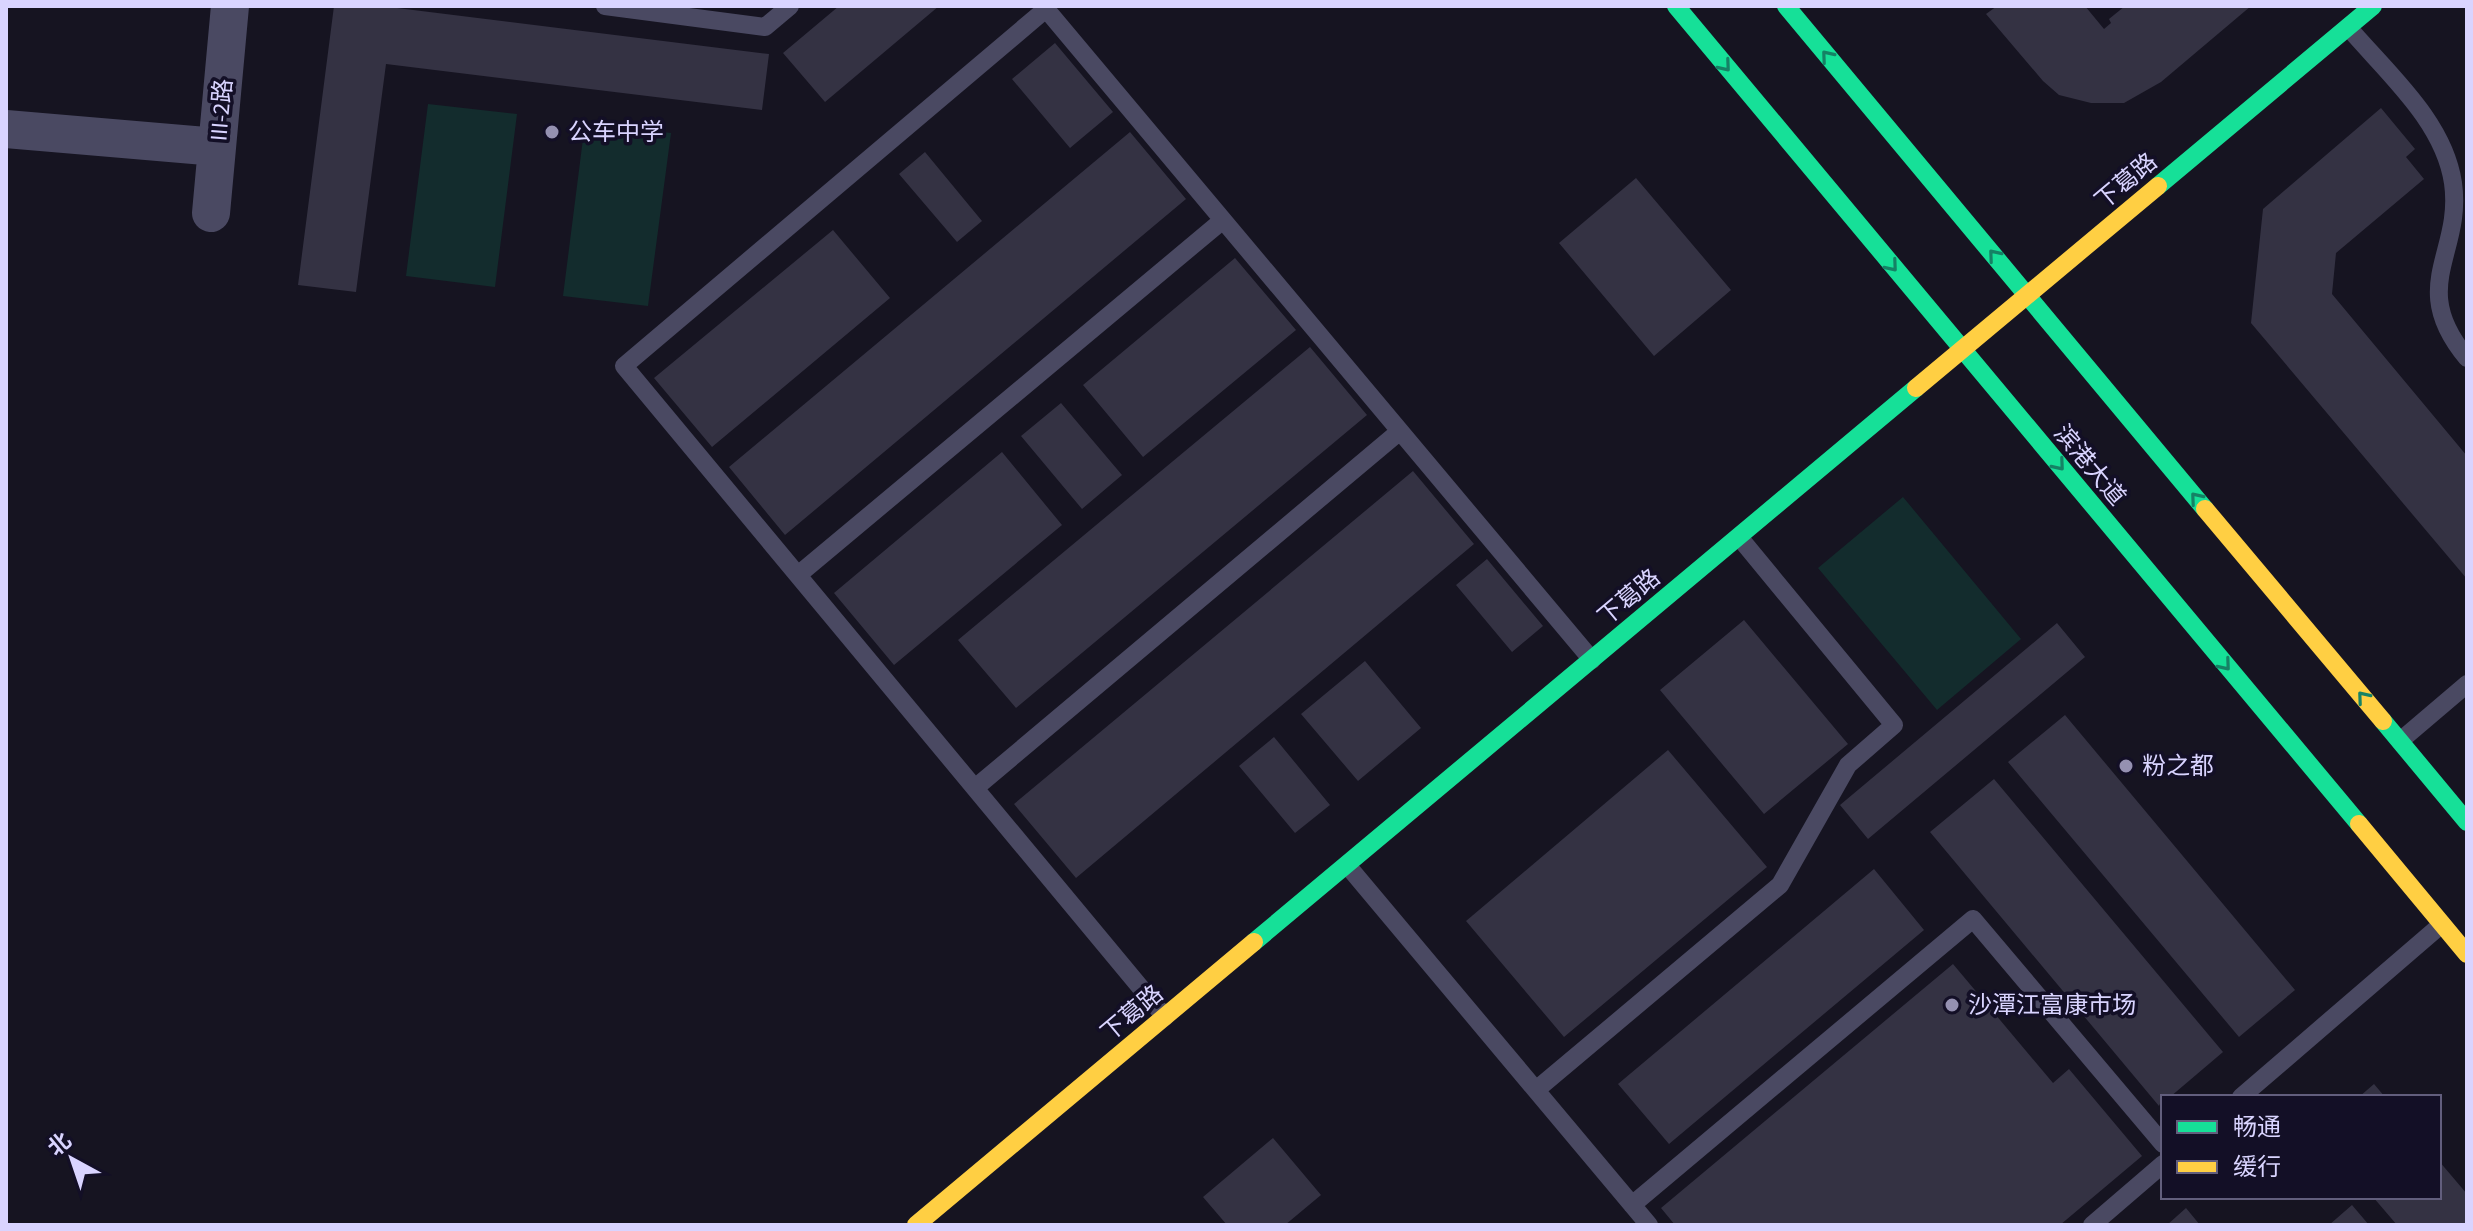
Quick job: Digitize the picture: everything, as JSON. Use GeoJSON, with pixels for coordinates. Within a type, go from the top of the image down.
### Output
{"type":"FeatureCollection","features":[{"type":"Feature","properties":{"kind":"main road","name":"滨港大道"},"geometry":{"type":"LineString","coordinates":[[1676,6],[2467,954]]}},
{"type":"Feature","properties":{"kind":"main road"},"geometry":{"type":"LineString","coordinates":[[1786,6],[2467,822]]}},
{"type":"Feature","properties":{"kind":"main road","name":"下葛路"},"geometry":{"type":"LineString","coordinates":[[916,1225],[2373,6]]}},
{"type":"Feature","properties":{"kind":"street","name":"III-2路"},"geometry":{"type":"LineString","coordinates":[[211,213],[230,6]]}},
{"type":"Feature","properties":{"kind":"street"},"geometry":{"type":"LineString","coordinates":[[6,129],[217,147]]}},
{"type":"Feature","properties":{"kind":"lane"},"geometry":{"type":"LineString","coordinates":[[605,6],[765,27],[790,6]]}},
{"type":"Feature","properties":{"kind":"lane"},"geometry":{"type":"LineString","coordinates":[[1165,1017],[624,366],[1046,9],[1592,660]]}},
{"type":"Feature","properties":{"kind":"lane"},"geometry":{"type":"LineString","coordinates":[[2348,27],[2437,132],[2453,183],[2438,303],[2448,335],[2467,358]]}},
{"type":"Feature","properties":{"kind":"lane"},"geometry":{"type":"LineString","coordinates":[[798,575],[1223,220]]}},
{"type":"Feature","properties":{"kind":"lane"},"geometry":{"type":"LineString","coordinates":[[975,788],[1400,431]]}},
{"type":"Feature","properties":{"kind":"lane"},"geometry":{"type":"LineString","coordinates":[[1536,1090],[1780,885],[1848,765],[1894,725],[1739,537]]}},
{"type":"Feature","properties":{"kind":"lane"},"geometry":{"type":"LineString","coordinates":[[2400,741],[2467,684]]}},
{"type":"Feature","properties":{"kind":"lane"},"geometry":{"type":"LineString","coordinates":[[1347,865],[1649,1225]]}},
{"type":"Feature","properties":{"kind":"lane"},"geometry":{"type":"LineString","coordinates":[[1632,1205],[1973,919],[2161,1142]]}},
{"type":"Feature","properties":{"kind":"lane"},"geometry":{"type":"LineString","coordinates":[[2243,1095],[2442,924]]}},
{"type":"Feature","properties":{"kind":"lane"},"geometry":{"type":"LineString","coordinates":[[2095,1224],[2161,1166]]}},
{"type":"Feature","properties":{"kind":"green space"},"geometry":{"type":"Polygon","coordinates":[[[428,104],[517,114],[495,287],[406,276],[428,104]]]}},
{"type":"Feature","properties":{"kind":"green space"},"geometry":{"type":"Polygon","coordinates":[[[585,123],[671,133],[648,306],[563,296],[585,123]]]}},
{"type":"Feature","properties":{"kind":"green space"},"geometry":{"type":"Polygon","coordinates":[[[1903,497],[2021,639],[1937,710],[1818,568],[1903,497]]]}},
{"type":"Feature","properties":{"kind":"building"},"geometry":{"type":"Polygon","coordinates":[[[334,6],[381,6],[769,54],[762,110],[386,64],[356,292],[298,285],[334,6]]]}},
{"type":"Feature","properties":{"kind":"building"},"geometry":{"type":"Polygon","coordinates":[[[839,6],[939,6],[825,102],[783,53],[839,6]]]}},
{"type":"Feature","properties":{"kind":"building"},"geometry":{"type":"Polygon","coordinates":[[[1997,6],[2085,6],[2104,29],[2111,23],[2109,19],[2125,6],[2251,6],[2161,82],[2124,103],[2091,103],[2059,95],[2043,81],[1986,14],[1997,6]]]}},
{"type":"Feature","properties":{"kind":"building"},"geometry":{"type":"Polygon","coordinates":[[[1055,43],[1113,112],[1070,148],[1012,79],[1055,43]]]}},
{"type":"Feature","properties":{"kind":"building"},"geometry":{"type":"Polygon","coordinates":[[[2381,108],[2415,149],[2406,157],[2424,179],[2336,253],[2332,294],[2467,456],[2467,579],[2251,323],[2263,209],[2381,108]]]}},
{"type":"Feature","properties":{"kind":"building"},"geometry":{"type":"Polygon","coordinates":[[[1130,132],[1186,199],[785,535],[729,467],[1130,132]]]}},
{"type":"Feature","properties":{"kind":"building"},"geometry":{"type":"Polygon","coordinates":[[[925,152],[982,221],[957,242],[899,174],[925,152]]]}},
{"type":"Feature","properties":{"kind":"building"},"geometry":{"type":"Polygon","coordinates":[[[1636,178],[1731,290],[1654,356],[1559,243],[1636,178]]]}},
{"type":"Feature","properties":{"kind":"building"},"geometry":{"type":"Polygon","coordinates":[[[833,230],[890,298],[712,447],[654,378],[833,230]]]}},
{"type":"Feature","properties":{"kind":"building"},"geometry":{"type":"Polygon","coordinates":[[[1235,258],[1296,330],[1143,457],[1083,385],[1235,258]]]}},
{"type":"Feature","properties":{"kind":"building"},"geometry":{"type":"Polygon","coordinates":[[[1310,347],[1367,415],[1016,708],[958,640],[1310,347]]]}},
{"type":"Feature","properties":{"kind":"building"},"geometry":{"type":"Polygon","coordinates":[[[1061,403],[1122,475],[1082,509],[1021,436],[1061,403]]]}},
{"type":"Feature","properties":{"kind":"building"},"geometry":{"type":"Polygon","coordinates":[[[1002,452],[1062,525],[894,665],[834,593],[1002,452]]]}},
{"type":"Feature","properties":{"kind":"building"},"geometry":{"type":"Polygon","coordinates":[[[1413,471],[1474,544],[1076,878],[1014,804],[1413,471]]]}},
{"type":"Feature","properties":{"kind":"building"},"geometry":{"type":"Polygon","coordinates":[[[1487,559],[1543,626],[1512,652],[1456,585],[1487,559]]]}},
{"type":"Feature","properties":{"kind":"building"},"geometry":{"type":"Polygon","coordinates":[[[1744,620],[1848,744],[1764,814],[1660,690],[1744,620]]]}},
{"type":"Feature","properties":{"kind":"building"},"geometry":{"type":"Polygon","coordinates":[[[2057,623],[2085,657],[1868,839],[1840,805],[2057,623]]]}},
{"type":"Feature","properties":{"kind":"building"},"geometry":{"type":"Polygon","coordinates":[[[1365,661],[1421,728],[1358,781],[1301,714],[1365,661]]]}},
{"type":"Feature","properties":{"kind":"building"},"geometry":{"type":"Polygon","coordinates":[[[2065,715],[2295,990],[2239,1037],[2008,762],[2065,715]]]}},
{"type":"Feature","properties":{"kind":"building"},"geometry":{"type":"Polygon","coordinates":[[[1274,737],[1330,805],[1295,833],[1239,766],[1274,737]]]}},
{"type":"Feature","properties":{"kind":"building"},"geometry":{"type":"Polygon","coordinates":[[[1668,750],[1767,867],[1564,1037],[1466,921],[1668,750]]]}},
{"type":"Feature","properties":{"kind":"building"},"geometry":{"type":"Polygon","coordinates":[[[1994,779],[2223,1052],[2172,1095],[2161,1095],[2159,1106],[1930,832],[1994,779]]]}},
{"type":"Feature","properties":{"kind":"building"},"geometry":{"type":"Polygon","coordinates":[[[1874,869],[1924,930],[1669,1144],[1618,1084],[1874,869]]]}},
{"type":"Feature","properties":{"kind":"building","name":"沙潭江富康市场"},"geometry":{"type":"Polygon","coordinates":[[[1953,964],[2053,1083],[2069,1069],[2142,1156],[2060,1225],[1675,1225],[1661,1208],[1953,964]]]}},
{"type":"Feature","properties":{"kind":"building"},"geometry":{"type":"Polygon","coordinates":[[[2374,1084],[2383,1095],[2361,1095],[2374,1084]]]}},
{"type":"Feature","properties":{"kind":"building"},"geometry":{"type":"Polygon","coordinates":[[[1273,1138],[1321,1195],[1285,1225],[1227,1225],[1203,1197],[1273,1138]]]}},
{"type":"Feature","properties":{"kind":"building"},"geometry":{"type":"Polygon","coordinates":[[[2441,1163],[2467,1194],[2467,1225],[2397,1225],[2375,1199],[2441,1199],[2441,1163]]]}},
{"type":"Feature","properties":{"kind":"building"},"geometry":{"type":"Polygon","coordinates":[[[2352,1205],[2369,1225],[2329,1225],[2352,1205]]]}},
{"type":"Feature","properties":{"kind":"building"},"geometry":{"type":"Polygon","coordinates":[[[2186,1208],[2200,1225],[2167,1225],[2186,1208]]]}},
{"type":"Feature","properties":{"kind":"traffic: fast"},"geometry":{"type":"LineString","coordinates":[[1676,6],[2359,824]]}},
{"type":"Feature","properties":{"kind":"traffic: fast"},"geometry":{"type":"LineString","coordinates":[[1786,6],[2205,509]]}},
{"type":"Feature","properties":{"kind":"traffic: fast"},"geometry":{"type":"LineString","coordinates":[[2158,186],[2373,6]]}},
{"type":"Feature","properties":{"kind":"traffic: fast"},"geometry":{"type":"LineString","coordinates":[[1254,942],[1916,388]]}},
{"type":"Feature","properties":{"kind":"traffic: fast"},"geometry":{"type":"LineString","coordinates":[[2383,721],[2467,822]]}},
{"type":"Feature","properties":{"kind":"traffic: slow"},"geometry":{"type":"LineString","coordinates":[[1916,388],[2158,186]]}},
{"type":"Feature","properties":{"kind":"traffic: slow"},"geometry":{"type":"LineString","coordinates":[[2205,509],[2383,721]]}},
{"type":"Feature","properties":{"kind":"traffic: slow"},"geometry":{"type":"LineString","coordinates":[[2359,824],[2467,954]]}},
{"type":"Feature","properties":{"kind":"traffic: slow"},"geometry":{"type":"LineString","coordinates":[[916,1225],[1254,942]]}},
{"type":"Feature","properties":{"kind":"place","name":"公车中学"},"geometry":{"type":"Point","coordinates":[552,132]}},
{"type":"Feature","properties":{"kind":"place","name":"粉之都"},"geometry":{"type":"Point","coordinates":[2126,766]}},
{"type":"Feature","properties":{"kind":"place","name":"沙潭江富康市场"},"geometry":{"type":"Point","coordinates":[1952,1005]}}]}
